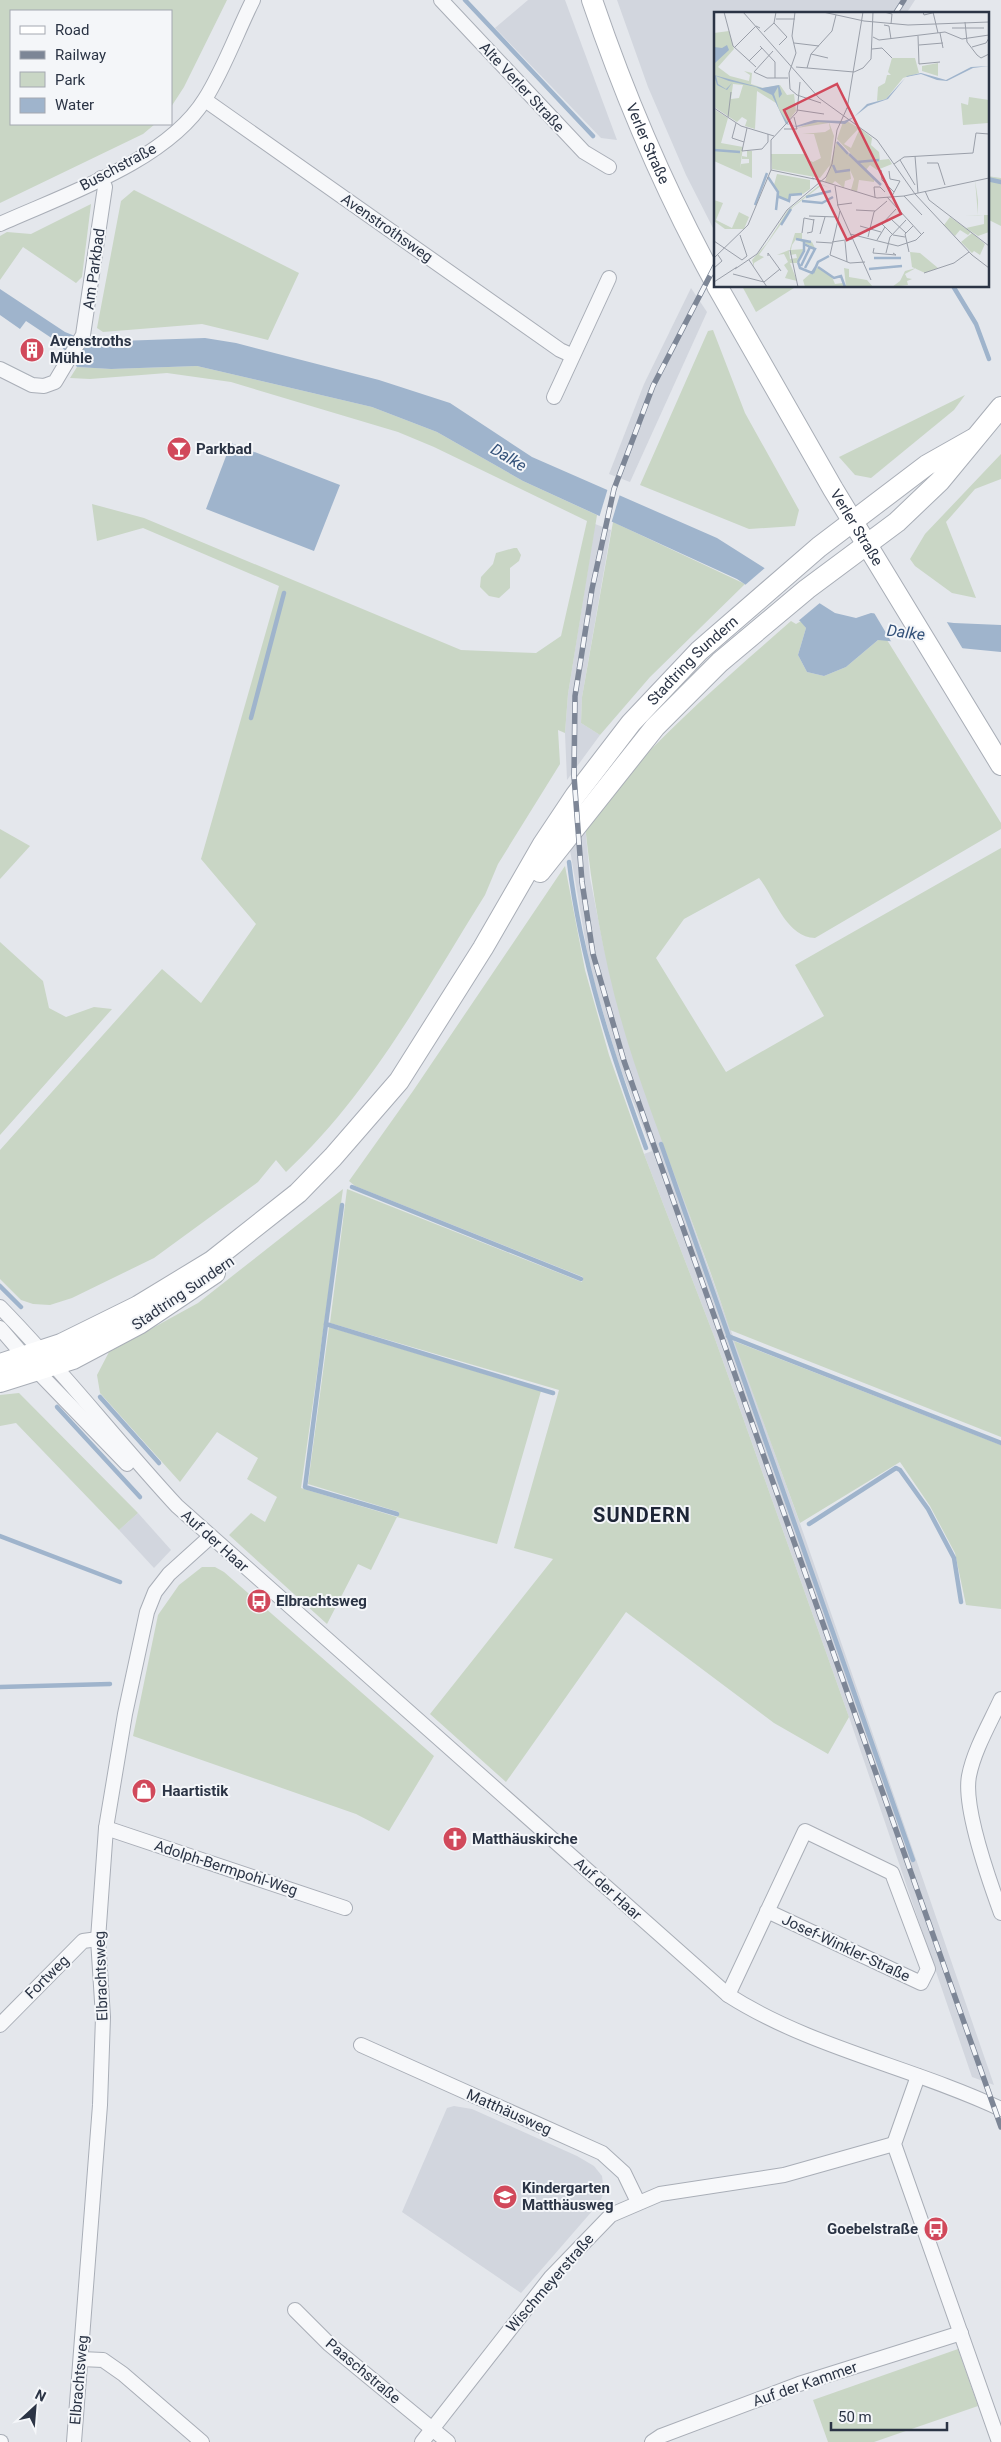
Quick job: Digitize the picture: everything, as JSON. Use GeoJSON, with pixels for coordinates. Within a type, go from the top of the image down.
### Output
{"type":"FeatureCollection","features":[{"type":"Feature","properties":{"kind":"main road","name":"Verler Straße"},"geometry":{"type":"LineString","coordinates":[[592,0],[618,76],[649,150],[714,280]]}},
{"type":"Feature","properties":{"kind":"main road","name":"Verler Straße"},"geometry":{"type":"LineString","coordinates":[[718,288],[853,522],[1001,765]]}},
{"type":"Feature","properties":{"kind":"main road","name":"Stadtring Sundern"},"geometry":{"type":"LineString","coordinates":[[483,948],[555,851],[655,727],[720,662],[866,543],[897,522],[940,481],[973,439],[999,413]]}},
{"type":"Feature","properties":{"kind":"main road","name":"Stadtring Sundern"},"geometry":{"type":"LineString","coordinates":[[0,1382],[39,1361],[69,1341],[138,1306],[212,1261],[298,1193],[333,1157],[399,1081],[483,948],[543,844],[575,796],[631,723],[699,651],[786,575],[927,465],[973,439]]}},
{"type":"Feature","properties":{"kind":"main road","name":"Stadtring Sundern"},"geometry":{"type":"LineString","coordinates":[[0,1364],[39,1361]]}},
{"type":"Feature","properties":{"kind":"street","name":"Buschstraße"},"geometry":{"type":"LineString","coordinates":[[0,224],[101,178],[157,148],[183,126],[205,100],[253,0]]}},
{"type":"Feature","properties":{"kind":"street","name":"Alte Verler Straße"},"geometry":{"type":"LineString","coordinates":[[441,0],[584,152],[609,167]]}},
{"type":"Feature","properties":{"kind":"street","name":"Avenstrothsweg"},"geometry":{"type":"LineString","coordinates":[[205,100],[552,344],[571,355]]}},
{"type":"Feature","properties":{"kind":"street","name":"Am Parkbad"},"geometry":{"type":"LineString","coordinates":[[0,368],[32,385],[44,386],[56,382],[83,336],[105,187],[101,178]]}},
{"type":"Feature","properties":{"kind":"street"},"geometry":{"type":"LineString","coordinates":[[554,397],[571,355],[609,278]]}},
{"type":"Feature","properties":{"kind":"street","name":"Auf der Haar"},"geometry":{"type":"LineString","coordinates":[[0,1307],[39,1361],[130,1468],[177,1506],[728,1995],[765,2017],[1001,2109]]}},
{"type":"Feature","properties":{"kind":"street","name":"Auf der Haar"},"geometry":{"type":"LineString","coordinates":[[0,1328],[39,1361]]}},
{"type":"Feature","properties":{"kind":"street","name":"Elbrachtsweg"},"geometry":{"type":"LineString","coordinates":[[74,2442],[100,2104],[103,2016],[98,1939],[106,1828],[125,1714],[148,1612],[155,1592],[169,1574],[210,1537]]}},
{"type":"Feature","properties":{"kind":"street"},"geometry":{"type":"LineString","coordinates":[[1001,1699],[973,1763],[969,1778],[969,1795],[988,1876],[1001,1914]]}},
{"type":"Feature","properties":{"kind":"street","name":"Adolph-Bermpohl-Weg"},"geometry":{"type":"LineString","coordinates":[[106,1828],[345,1908]]}},
{"type":"Feature","properties":{"kind":"street","name":"Josef-Winkler-Straße"},"geometry":{"type":"LineString","coordinates":[[728,1995],[767,1911],[805,1831],[892,1873],[928,1969],[921,1983],[767,1911]]}},
{"type":"Feature","properties":{"kind":"street","name":"Fortweg"},"geometry":{"type":"LineString","coordinates":[[3,2017],[83,1941],[98,1939]]}},
{"type":"Feature","properties":{"kind":"street","name":"Matthäusweg"},"geometry":{"type":"LineString","coordinates":[[361,2045],[602,2153],[624,2173],[638,2202]]}},
{"type":"Feature","properties":{"kind":"street"},"geometry":{"type":"LineString","coordinates":[[918,2076],[894,2144],[999,2442]]}},
{"type":"Feature","properties":{"kind":"street","name":"Wischmeyerstraße"},"geometry":{"type":"LineString","coordinates":[[422,2442],[486,2358],[551,2278],[611,2215],[660,2194],[784,2175],[894,2144]]}},
{"type":"Feature","properties":{"kind":"street","name":"Paaschstraße"},"geometry":{"type":"LineString","coordinates":[[295,2310],[329,2344],[448,2442]]}},
{"type":"Feature","properties":{"kind":"street","name":"Auf der Kammer"},"geometry":{"type":"LineString","coordinates":[[652,2442],[661,2436],[799,2384],[961,2333]]}},
{"type":"Feature","properties":{"kind":"street"},"geometry":{"type":"LineString","coordinates":[[81,2359],[103,2360],[123,2374],[202,2442]]}},
{"type":"Feature","properties":{"kind":"shaded area"},"geometry":{"type":"Polygon","coordinates":[[[528,0],[565,0],[617,140],[601,138],[495,28],[528,0]]]}},
{"type":"Feature","properties":{"kind":"shaded area"},"geometry":{"type":"Polygon","coordinates":[[[617,0],[915,0],[907,12],[714,12],[714,230],[686,175],[648,87],[617,0]]]}},
{"type":"Feature","properties":{"kind":"shaded area"},"geometry":{"type":"Polygon","coordinates":[[[691,288],[707,312],[630,482],[609,474],[644,384],[691,288]]]}},
{"type":"Feature","properties":{"kind":"shaded area"},"geometry":{"type":"Polygon","coordinates":[[[595,524],[611,530],[582,697],[581,723],[600,735],[567,780],[565,733],[568,694],[595,524]]]}},
{"type":"Feature","properties":{"kind":"shaded area"},"geometry":{"type":"Polygon","coordinates":[[[585,825],[590,878],[604,949],[633,1057],[803,1532],[994,2085],[972,2077],[849,1717],[714,1336],[644,1154],[652,1151],[618,1062],[590,969],[569,844],[585,825]]]}},
{"type":"Feature","properties":{"kind":"shaded area"},"geometry":{"type":"Polygon","coordinates":[[[138,1513],[171,1550],[154,1568],[119,1530],[138,1513]]]}},
{"type":"Feature","properties":{"kind":"shaded area","name":"Kindergarten Matthäusweg"},"geometry":{"type":"Polygon","coordinates":[[[454,2106],[472,2109],[577,2156],[594,2166],[602,2176],[604,2192],[600,2202],[521,2293],[402,2212],[447,2108],[454,2106]]]}},
{"type":"Feature","properties":{"kind":"green space"},"geometry":{"type":"Polygon","coordinates":[[[0,0],[227,0],[184,87],[172,105],[172,10],[10,10],[10,125],[154,125],[143,134],[0,203],[0,0]]]}},
{"type":"Feature","properties":{"kind":"green space"},"geometry":{"type":"Polygon","coordinates":[[[988,176],[1001,178],[1001,226],[988,220],[988,176]]]}},
{"type":"Feature","properties":{"kind":"green space"},"geometry":{"type":"Polygon","coordinates":[[[134,190],[299,273],[268,340],[202,324],[103,332],[97,328],[121,201],[134,190]]]}},
{"type":"Feature","properties":{"kind":"green space"},"geometry":{"type":"Polygon","coordinates":[[[91,204],[82,277],[76,283],[23,247],[0,280],[0,236],[7,232],[31,234],[91,204]]]}},
{"type":"Feature","properties":{"kind":"green space"},"geometry":{"type":"Polygon","coordinates":[[[743,288],[794,288],[756,312],[743,288]]]}},
{"type":"Feature","properties":{"kind":"green space"},"geometry":{"type":"Polygon","coordinates":[[[713,330],[745,413],[799,510],[795,526],[749,529],[640,485],[708,331],[713,330]]]}},
{"type":"Feature","properties":{"kind":"green space"},"geometry":{"type":"Polygon","coordinates":[[[197,366],[372,407],[437,432],[523,481],[597,515],[568,694],[565,733],[558,730],[560,764],[498,864],[485,895],[418,1004],[370,1075],[316,1142],[286,1172],[276,1160],[258,1182],[154,1258],[72,1298],[50,1305],[33,1304],[21,1300],[0,1279],[0,1150],[162,969],[201,1003],[256,924],[201,859],[279,586],[143,528],[97,541],[92,504],[144,518],[461,650],[536,653],[561,636],[587,521],[434,447],[398,432],[231,382],[167,373],[90,379],[70,378],[77,367],[111,369],[197,366]]]}},
{"type":"Feature","properties":{"kind":"green space"},"geometry":{"type":"Polygon","coordinates":[[[965,395],[954,410],[871,478],[855,475],[839,457],[965,395]]]}},
{"type":"Feature","properties":{"kind":"green space"},"geometry":{"type":"Polygon","coordinates":[[[1001,454],[1001,479],[975,489],[946,522],[976,598],[952,593],[915,566],[910,559],[925,534],[1001,454]]]}},
{"type":"Feature","properties":{"kind":"green space"},"geometry":{"type":"Polygon","coordinates":[[[613,522],[745,584],[650,677],[600,735],[581,723],[582,697],[613,522]]]}},
{"type":"Feature","properties":{"kind":"green space"},"geometry":{"type":"Polygon","coordinates":[[[517,548],[521,555],[519,561],[510,568],[510,588],[499,598],[489,596],[480,587],[481,577],[493,564],[496,553],[517,548]]]}},
{"type":"Feature","properties":{"kind":"green space"},"geometry":{"type":"Polygon","coordinates":[[[791,621],[796,624],[801,621],[806,628],[798,655],[807,672],[824,676],[846,667],[878,640],[887,640],[1001,823],[1001,829],[815,938],[805,936],[789,924],[759,878],[684,919],[656,958],[726,1072],[824,1016],[795,965],[1001,848],[1001,1437],[730,1330],[633,1059],[616,1001],[597,914],[585,825],[633,769],[683,718],[791,621]]]}},
{"type":"Feature","properties":{"kind":"green space"},"geometry":{"type":"Polygon","coordinates":[[[0,829],[30,846],[0,879],[0,829]]]}},
{"type":"Feature","properties":{"kind":"green space"},"geometry":{"type":"Polygon","coordinates":[[[565,866],[585,970],[609,1055],[644,1154],[714,1336],[849,1717],[828,1754],[774,1723],[626,1612],[506,1782],[430,1714],[553,1559],[514,1548],[559,1390],[330,1323],[347,1189],[582,1282],[583,1277],[355,1186],[349,1181],[413,1091],[565,866]]]}},
{"type":"Feature","properties":{"kind":"green space"},"geometry":{"type":"Polygon","coordinates":[[[0,942],[43,981],[49,1008],[66,1017],[94,1007],[112,1009],[0,1135],[0,942]]]}},
{"type":"Feature","properties":{"kind":"green space"},"geometry":{"type":"Polygon","coordinates":[[[343,1189],[301,1488],[397,1517],[371,1570],[358,1564],[327,1624],[229,1535],[251,1513],[265,1522],[277,1497],[247,1479],[258,1458],[217,1432],[180,1482],[100,1393],[97,1375],[109,1352],[198,1303],[343,1189]]]}},
{"type":"Feature","properties":{"kind":"green space"},"geometry":{"type":"Polygon","coordinates":[[[329,1327],[541,1391],[497,1544],[397,1517],[399,1512],[308,1484],[329,1327]]]}},
{"type":"Feature","properties":{"kind":"green space"},"geometry":{"type":"Polygon","coordinates":[[[734,1341],[1001,1445],[1001,1609],[966,1605],[955,1553],[930,1506],[900,1462],[800,1523],[734,1341]]]}},
{"type":"Feature","properties":{"kind":"green space"},"geometry":{"type":"Polygon","coordinates":[[[19,1393],[138,1513],[119,1530],[16,1423],[0,1426],[0,1395],[19,1393]]]}},
{"type":"Feature","properties":{"kind":"green space"},"geometry":{"type":"Polygon","coordinates":[[[202,1567],[215,1567],[224,1572],[434,1756],[389,1831],[356,1814],[133,1736],[158,1615],[179,1585],[202,1567]]]}},
{"type":"Feature","properties":{"kind":"green space"},"geometry":{"type":"Polygon","coordinates":[[[958,2349],[978,2406],[874,2442],[828,2442],[813,2400],[958,2349]]]}},
{"type":"Feature","properties":{"kind":"water","name":"Dalke"},"geometry":{"type":"Polygon","coordinates":[[[0,289],[65,332],[90,342],[205,338],[236,343],[379,380],[450,403],[532,457],[717,538],[835,613],[856,618],[871,613],[954,623],[1001,625],[1001,652],[878,640],[846,667],[824,676],[807,672],[798,655],[806,628],[800,621],[737,579],[523,481],[437,432],[372,407],[197,366],[111,369],[77,367],[59,343],[26,321],[20,329],[0,315],[0,289]]]}},
{"type":"Feature","properties":{"kind":"water"},"geometry":{"type":"Polygon","coordinates":[[[231,443],[340,485],[314,551],[206,509],[231,443]]]}},
{"type":"Feature","properties":{"kind":"pier"},"geometry":{"type":"Polygon","coordinates":[[[608,488],[620,494],[611,524],[599,518],[608,488]]]}},
{"type":"Feature","properties":{"kind":"pier"},"geometry":{"type":"Polygon","coordinates":[[[766,567],[821,602],[797,622],[744,586],[766,567]]]}},
{"type":"Feature","properties":{"kind":"pier"},"geometry":{"type":"Polygon","coordinates":[[[873,611],[945,619],[964,651],[892,643],[873,611]]]}},
{"type":"Feature","properties":{"kind":"waterway"},"geometry":{"type":"LineString","coordinates":[[465,0],[593,136]]}},
{"type":"Feature","properties":{"kind":"waterway"},"geometry":{"type":"LineString","coordinates":[[988,179],[1001,182]]}},
{"type":"Feature","properties":{"kind":"waterway"},"geometry":{"type":"LineString","coordinates":[[954,288],[976,324],[989,359]]}},
{"type":"Feature","properties":{"kind":"waterway"},"geometry":{"type":"LineString","coordinates":[[251,718],[284,593]]}},
{"type":"Feature","properties":{"kind":"waterway"},"geometry":{"type":"LineString","coordinates":[[569,862],[581,936],[599,1008],[646,1148]]}},
{"type":"Feature","properties":{"kind":"waterway"},"geometry":{"type":"LineString","coordinates":[[661,1144],[913,1860]]}},
{"type":"Feature","properties":{"kind":"waterway"},"geometry":{"type":"LineString","coordinates":[[352,1187],[581,1279]]}},
{"type":"Feature","properties":{"kind":"waterway"},"geometry":{"type":"LineString","coordinates":[[342,1205],[326,1324],[553,1393]]}},
{"type":"Feature","properties":{"kind":"waterway"},"geometry":{"type":"LineString","coordinates":[[0,1286],[21,1307]]}},
{"type":"Feature","properties":{"kind":"waterway"},"geometry":{"type":"LineString","coordinates":[[326,1324],[305,1487],[397,1514]]}},
{"type":"Feature","properties":{"kind":"waterway"},"geometry":{"type":"LineString","coordinates":[[728,1336],[1001,1443]]}},
{"type":"Feature","properties":{"kind":"waterway"},"geometry":{"type":"LineString","coordinates":[[100,1397],[159,1463]]}},
{"type":"Feature","properties":{"kind":"waterway"},"geometry":{"type":"LineString","coordinates":[[57,1407],[140,1497]]}},
{"type":"Feature","properties":{"kind":"waterway"},"geometry":{"type":"LineString","coordinates":[[809,1524],[896,1468],[900,1470],[928,1509],[954,1558],[961,1602]]}},
{"type":"Feature","properties":{"kind":"waterway"},"geometry":{"type":"LineString","coordinates":[[0,1536],[120,1582]]}},
{"type":"Feature","properties":{"kind":"waterway"},"geometry":{"type":"LineString","coordinates":[[0,1687],[110,1684]]}},
{"type":"Feature","properties":{"kind":"railway"},"geometry":{"type":"LineString","coordinates":[[896,12],[904,0]]}},
{"type":"Feature","properties":{"kind":"railway"},"geometry":{"type":"LineString","coordinates":[[714,268],[653,386],[614,489],[592,589],[575,696],[574,776],[582,882],[593,954],[624,1061],[1001,2127]]}},
{"type":"Feature","properties":{"kind":"place","name":"Avenstroths Mühle"},"geometry":{"type":"Point","coordinates":[32,350]}},
{"type":"Feature","properties":{"kind":"place","name":"Parkbad"},"geometry":{"type":"Point","coordinates":[179,449]}},
{"type":"Feature","properties":{"kind":"place","name":"Elbrachtsweg"},"geometry":{"type":"Point","coordinates":[259,1601]}},
{"type":"Feature","properties":{"kind":"place","name":"Haartistik"},"geometry":{"type":"Point","coordinates":[144,1791]}},
{"type":"Feature","properties":{"kind":"place","name":"Matthäuskirche"},"geometry":{"type":"Point","coordinates":[455,1839]}},
{"type":"Feature","properties":{"kind":"place","name":"Kindergarten Matthäusweg"},"geometry":{"type":"Point","coordinates":[505,2197]}},
{"type":"Feature","properties":{"kind":"place","name":"Goebelstraße"},"geometry":{"type":"Point","coordinates":[936,2229]}},
{"type":"Feature","properties":{"kind":"district","name":"SUNDERN"},"geometry":{"type":"Point","coordinates":[642,1515]}}]}
